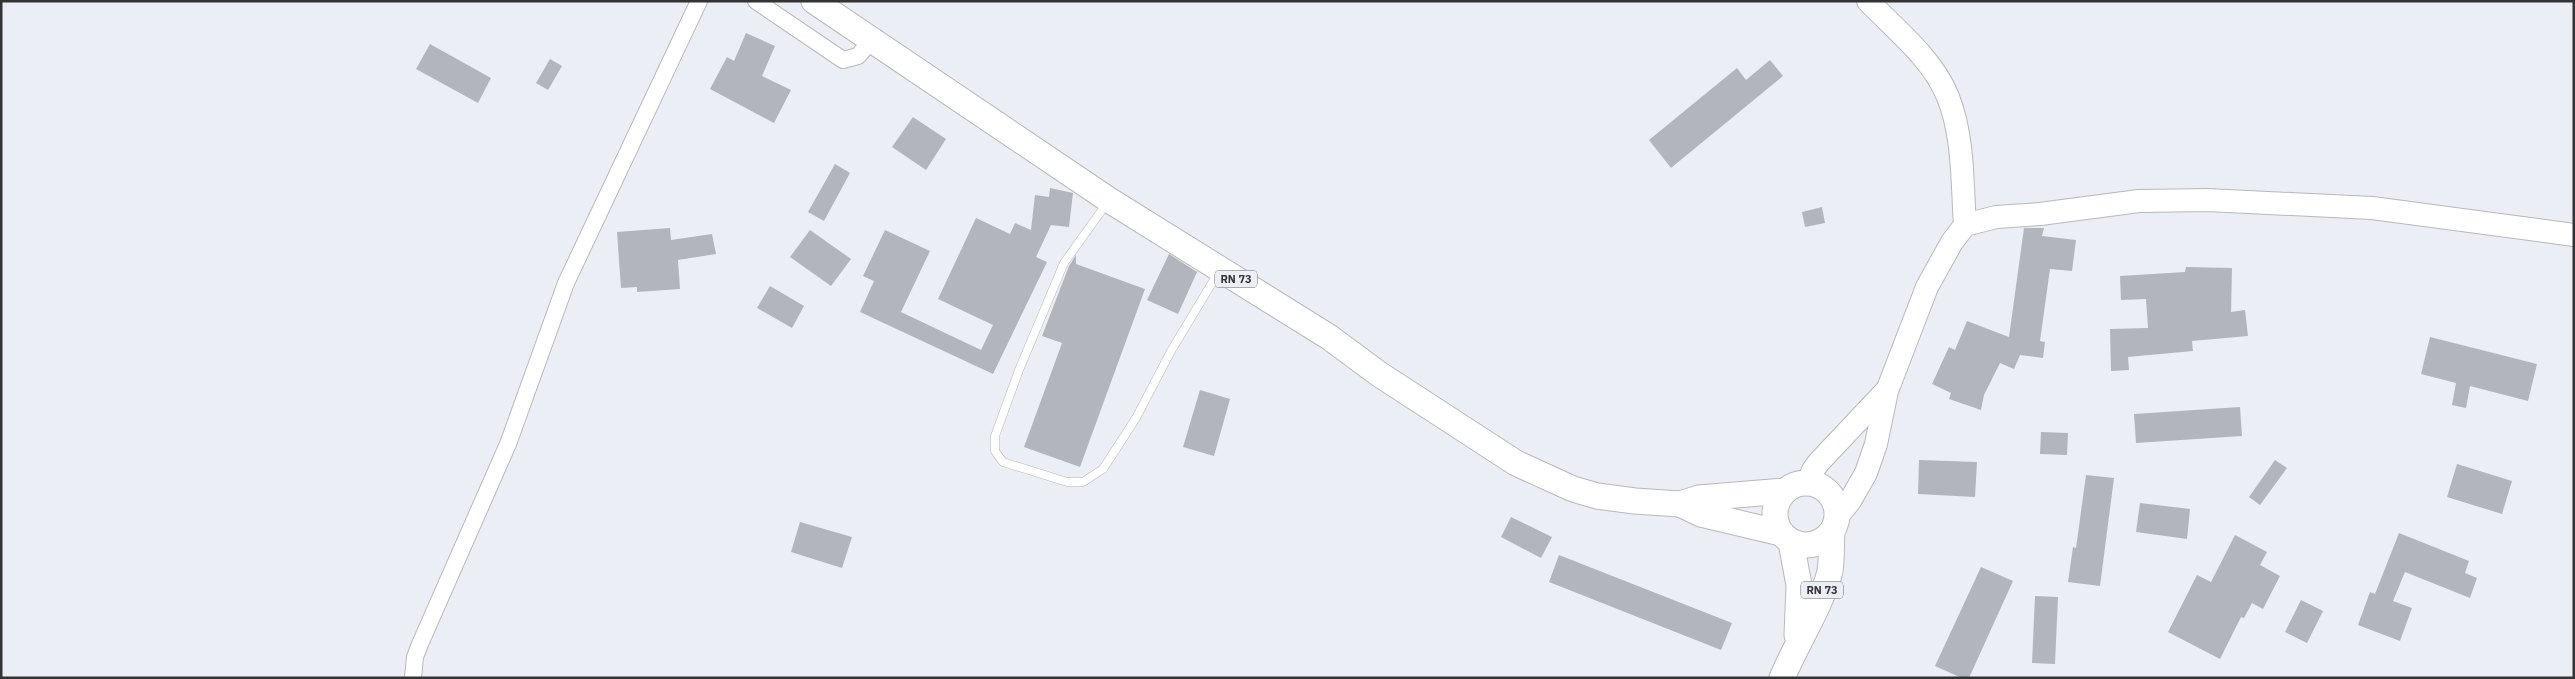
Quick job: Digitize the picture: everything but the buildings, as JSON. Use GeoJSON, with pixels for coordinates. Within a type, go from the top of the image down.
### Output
{"type":"FeatureCollection","features":[{"type":"Feature","properties":{"kind":"main road","name":"RN 73"},"geometry":{"type":"LineString","coordinates":[[814,1],[1109,200],[1328,337],[1379,374],[1516,463],[1573,489],[1597,496],[1680,504],[1701,514],[1786,538],[1799,585],[1796,644]]}},
{"type":"Feature","properties":{"kind":"main road"},"geometry":{"type":"LineString","coordinates":[[1868,1],[1906,39],[1930,67],[1948,97],[1961,163],[1965,225]]}},
{"type":"Feature","properties":{"kind":"main road"},"geometry":{"type":"LineString","coordinates":[[1835,524],[1835,505],[1830,495],[1820,487],[1808,483],[1796,484],[1784,491],[1778,500],[1775,512],[1776,523],[1786,538],[1801,545],[1815,544],[1827,538],[1866,474],[1876,444],[1887,391],[1926,287],[1952,242],[1965,225],[1996,218],[2040,214],[2139,200],[2207,200],[2372,208],[2574,235]]}},
{"type":"Feature","properties":{"kind":"main road"},"geometry":{"type":"LineString","coordinates":[[1808,483],[1813,470],[1819,462],[1887,391]]}},
{"type":"Feature","properties":{"kind":"main road","name":"RN 73"},"geometry":{"type":"LineString","coordinates":[[1680,504],[1699,498],[1784,491]]}},
{"type":"Feature","properties":{"kind":"main road","name":"RN 73"},"geometry":{"type":"LineString","coordinates":[[1782,678],[1796,644],[1816,608],[1829,572],[1835,524]]}},
{"type":"Feature","properties":{"kind":"street"},"geometry":{"type":"LineString","coordinates":[[413,678],[420,644],[508,444],[566,283],[699,1]]}},
{"type":"Feature","properties":{"kind":"street"},"geometry":{"type":"LineString","coordinates":[[756,1],[843,60],[858,56],[871,41]]}},
{"type":"Feature","properties":{"kind":"lane"},"geometry":{"type":"LineString","coordinates":[[1109,200],[1081,236],[1064,263],[1019,370],[995,436],[995,451],[1003,462],[1067,482],[1083,482],[1103,469],[1136,418],[1171,351],[1220,269]]}}]}
